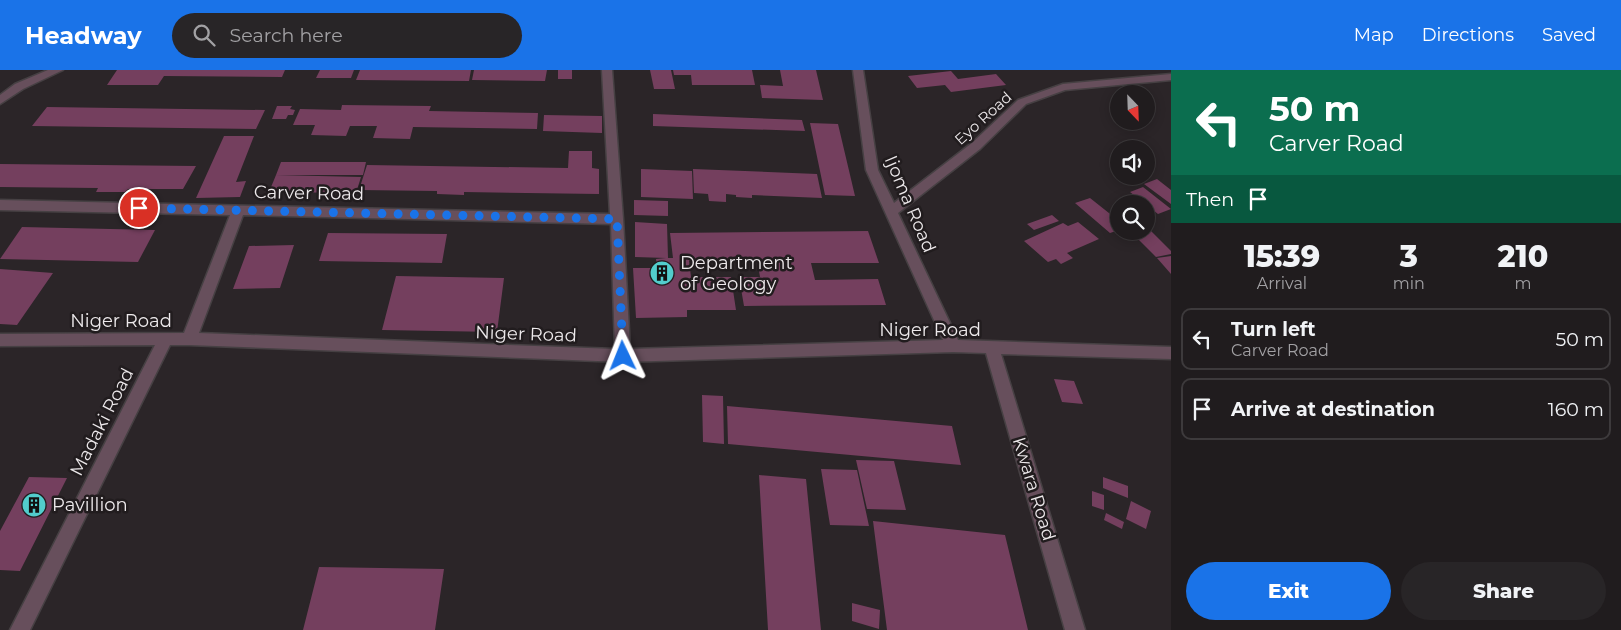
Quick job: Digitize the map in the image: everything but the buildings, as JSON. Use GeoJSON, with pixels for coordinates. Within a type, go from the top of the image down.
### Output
{"type":"FeatureCollection","features":[{"type":"Feature","properties":{"kind":"street"},"geometry":{"type":"LineString","coordinates":[[0,101],[5,95],[28,82],[58,70]]}},
{"type":"Feature","properties":{"kind":"street"},"geometry":{"type":"LineString","coordinates":[[607,70],[617,219],[623,356]]}},
{"type":"Feature","properties":{"kind":"street","name":"Ijoma Road"},"geometry":{"type":"LineString","coordinates":[[858,70],[872,170],[953,346]]}},
{"type":"Feature","properties":{"kind":"street","name":"Eyo Road"},"geometry":{"type":"LineString","coordinates":[[891,212],[976,146],[1022,102],[1063,87],[1171,77]]}},
{"type":"Feature","properties":{"kind":"street","name":"Carver Road"},"geometry":{"type":"LineString","coordinates":[[0,206],[617,219]]}},
{"type":"Feature","properties":{"kind":"street"},"geometry":{"type":"LineString","coordinates":[[189,339],[238,210]]}},
{"type":"Feature","properties":{"kind":"street","name":"Madaki Road"},"geometry":{"type":"LineString","coordinates":[[20,630],[166,339]]}},
{"type":"Feature","properties":{"kind":"street","name":"Niger Road"},"geometry":{"type":"LineString","coordinates":[[0,340],[189,339],[623,356],[953,346],[1171,353]]}},
{"type":"Feature","properties":{"kind":"street","name":"Kwara Road"},"geometry":{"type":"LineString","coordinates":[[992,348],[1075,630]]}},
{"type":"Feature","properties":{"kind":"place","name":"Department of Geology"},"geometry":{"type":"Point","coordinates":[662,273]}},
{"type":"Feature","properties":{"kind":"place","name":"Pavillion"},"geometry":{"type":"Point","coordinates":[34,505]}},
{"type":"Feature","properties":{"kind":"route"},"geometry":{"type":"LineString","coordinates":[[139,208],[617,219],[623,356]]}}]}
